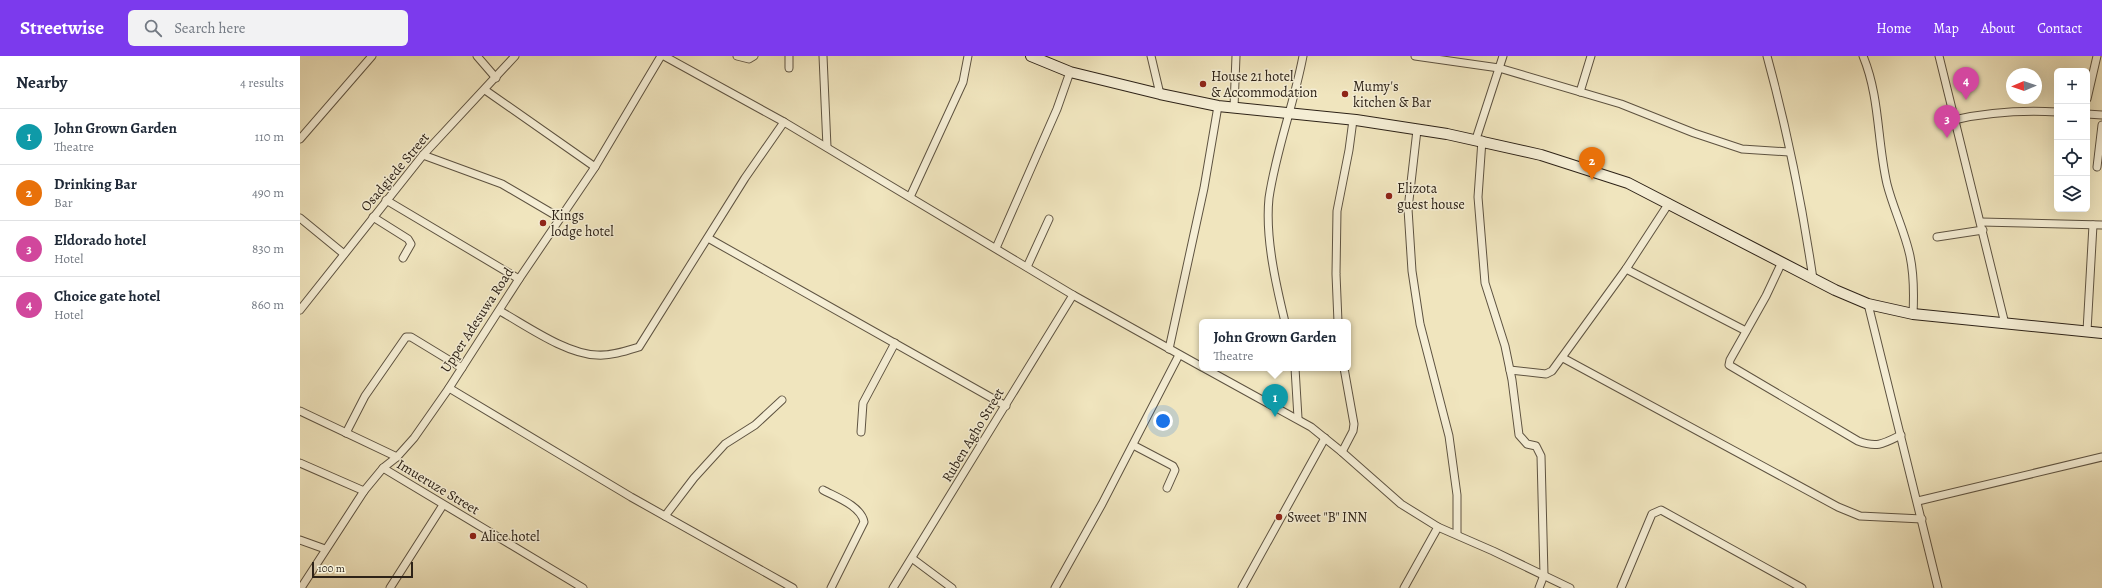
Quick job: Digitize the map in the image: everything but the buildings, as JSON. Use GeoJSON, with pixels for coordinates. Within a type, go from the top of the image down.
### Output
{"type":"FeatureCollection","features":[{"type":"Feature","properties":{"kind":"street"},"geometry":{"type":"LineString","coordinates":[[477,56],[496,78]]}},
{"type":"Feature","properties":{"kind":"street","name":"Osadgiede Street"},"geometry":{"type":"LineString","coordinates":[[300,310],[386,200],[424,155],[515,56]]}},
{"type":"Feature","properties":{"kind":"street"},"geometry":{"type":"LineString","coordinates":[[662,56],[784,122],[1073,295],[1199,366]]}},
{"type":"Feature","properties":{"kind":"street","name":"Upper Adesuwa Road"},"geometry":{"type":"LineString","coordinates":[[301,588],[364,491],[383,468],[397,458],[414,438],[449,388],[500,311],[519,279],[595,167],[662,56]]}},
{"type":"Feature","properties":{"kind":"street"},"geometry":{"type":"LineString","coordinates":[[737,56],[749,59],[754,56]]}},
{"type":"Feature","properties":{"kind":"street"},"geometry":{"type":"LineString","coordinates":[[789,56],[789,68]]}},
{"type":"Feature","properties":{"kind":"street"},"geometry":{"type":"LineString","coordinates":[[823,56],[827,147]]}},
{"type":"Feature","properties":{"kind":"street"},"geometry":{"type":"LineString","coordinates":[[910,197],[963,82],[968,56]]}},
{"type":"Feature","properties":{"kind":"street"},"geometry":{"type":"LineString","coordinates":[[1031,56],[1070,72],[1160,94],[1218,106],[1353,120],[1479,140],[1541,155],[1628,183],[1813,279],[1868,304],[1913,314],[2102,333]]}},
{"type":"Feature","properties":{"kind":"street"},"geometry":{"type":"LineString","coordinates":[[1151,56],[1160,94]]}},
{"type":"Feature","properties":{"kind":"street"},"geometry":{"type":"LineString","coordinates":[[1234,107],[1236,56]]}},
{"type":"Feature","properties":{"kind":"street"},"geometry":{"type":"LineString","coordinates":[[1284,319],[1272,257],[1269,200],[1288,113],[1298,83],[1303,56]]}},
{"type":"Feature","properties":{"kind":"street"},"geometry":{"type":"LineString","coordinates":[[1415,56],[1499,68],[1621,104],[1694,133],[1742,149],[1789,152]]}},
{"type":"Feature","properties":{"kind":"street"},"geometry":{"type":"LineString","coordinates":[[1503,56],[1479,140],[1478,197],[1485,283],[1506,346],[1518,435],[1528,444],[1536,446],[1541,456],[1544,575],[1539,588]]}},
{"type":"Feature","properties":{"kind":"street"},"geometry":{"type":"LineString","coordinates":[[1580,92],[1591,56]]}},
{"type":"Feature","properties":{"kind":"street"},"geometry":{"type":"LineString","coordinates":[[1767,56],[1782,111],[1789,152],[1803,211],[1813,279]]}},
{"type":"Feature","properties":{"kind":"street"},"geometry":{"type":"LineString","coordinates":[[1863,56],[1868,68],[1877,110],[1887,185],[1910,255],[1914,279],[1913,314]]}},
{"type":"Feature","properties":{"kind":"street"},"geometry":{"type":"LineString","coordinates":[[1939,56],[2005,324]]}},
{"type":"Feature","properties":{"kind":"street"},"geometry":{"type":"LineString","coordinates":[[2090,86],[2097,56]]}},
{"type":"Feature","properties":{"kind":"street"},"geometry":{"type":"LineString","coordinates":[[300,139],[368,58]]}},
{"type":"Feature","properties":{"kind":"street"},"geometry":{"type":"LineString","coordinates":[[996,248],[1056,109],[1070,72]]}},
{"type":"Feature","properties":{"kind":"street"},"geometry":{"type":"LineString","coordinates":[[485,90],[595,167]]}},
{"type":"Feature","properties":{"kind":"street"},"geometry":{"type":"LineString","coordinates":[[1169,349],[1204,188],[1218,106]]}},
{"type":"Feature","properties":{"kind":"street"},"geometry":{"type":"LineString","coordinates":[[1954,120],[1988,113],[2021,110],[2054,112]]}},
{"type":"Feature","properties":{"kind":"street"},"geometry":{"type":"LineString","coordinates":[[2090,114],[2102,115]]}},
{"type":"Feature","properties":{"kind":"street"},"geometry":{"type":"LineString","coordinates":[[1338,319],[1336,274],[1337,210],[1349,150],[1353,120]]}},
{"type":"Feature","properties":{"kind":"street"},"geometry":{"type":"LineString","coordinates":[[500,311],[578,352],[597,356],[620,353],[639,347],[745,178],[784,122]]}},
{"type":"Feature","properties":{"kind":"street"},"geometry":{"type":"LineString","coordinates":[[2097,167],[2102,125]]}},
{"type":"Feature","properties":{"kind":"street"},"geometry":{"type":"LineString","coordinates":[[1417,130],[1408,209],[1412,271],[1420,324],[1449,436],[1457,495],[1457,534]]}},
{"type":"Feature","properties":{"kind":"street"},"geometry":{"type":"LineString","coordinates":[[424,155],[502,184],[560,218]]}},
{"type":"Feature","properties":{"kind":"street"},"geometry":{"type":"LineString","coordinates":[[386,200],[519,279]]}},
{"type":"Feature","properties":{"kind":"street"},"geometry":{"type":"LineString","coordinates":[[1510,370],[1546,374],[1552,372],[1626,269],[1669,203]]}},
{"type":"Feature","properties":{"kind":"street"},"geometry":{"type":"LineString","coordinates":[[373,217],[408,239],[411,244],[403,258]]}},
{"type":"Feature","properties":{"kind":"street"},"geometry":{"type":"LineString","coordinates":[[300,218],[344,254]]}},
{"type":"Feature","properties":{"kind":"street"},"geometry":{"type":"LineString","coordinates":[[1027,267],[1049,219]]}},
{"type":"Feature","properties":{"kind":"street"},"geometry":{"type":"LineString","coordinates":[[2087,331],[2093,225]]}},
{"type":"Feature","properties":{"kind":"street"},"geometry":{"type":"LineString","coordinates":[[1937,237],[1982,226],[2102,225]]}},
{"type":"Feature","properties":{"kind":"street"},"geometry":{"type":"LineString","coordinates":[[708,238],[1006,406]]}},
{"type":"Feature","properties":{"kind":"street"},"geometry":{"type":"LineString","coordinates":[[1782,262],[1766,296],[1730,360],[1729,365],[1858,441],[1870,445],[1882,445],[1901,435]]}},
{"type":"Feature","properties":{"kind":"street"},"geometry":{"type":"LineString","coordinates":[[1626,269],[1746,331]]}},
{"type":"Feature","properties":{"kind":"street","name":"Ruben Agho Street"},"geometry":{"type":"LineString","coordinates":[[893,588],[1073,295]]}},
{"type":"Feature","properties":{"kind":"street"},"geometry":{"type":"LineString","coordinates":[[1868,304],[1918,501],[1938,588]]}},
{"type":"Feature","properties":{"kind":"street"},"geometry":{"type":"LineString","coordinates":[[346,433],[365,396],[406,337],[411,337],[462,368]]}},
{"type":"Feature","properties":{"kind":"street"},"geometry":{"type":"LineString","coordinates":[[861,432],[863,403],[895,343]]}},
{"type":"Feature","properties":{"kind":"street"},"geometry":{"type":"LineString","coordinates":[[1054,588],[1133,445],[1179,355]]}},
{"type":"Feature","properties":{"kind":"street"},"geometry":{"type":"LineString","coordinates":[[1563,358],[1838,507],[1860,516],[1922,519]]}},
{"type":"Feature","properties":{"kind":"street"},"geometry":{"type":"LineString","coordinates":[[1209,371],[1298,418],[1342,452],[1401,504],[1438,527],[1457,534],[1570,588]]}},
{"type":"Feature","properties":{"kind":"street"},"geometry":{"type":"LineString","coordinates":[[1295,371],[1298,418]]}},
{"type":"Feature","properties":{"kind":"street"},"geometry":{"type":"LineString","coordinates":[[1342,452],[1353,431],[1354,424],[1345,371]]}},
{"type":"Feature","properties":{"kind":"street"},"geometry":{"type":"LineString","coordinates":[[449,388],[665,516],[794,588]]}},
{"type":"Feature","properties":{"kind":"street"},"geometry":{"type":"LineString","coordinates":[[665,516],[694,478],[725,444],[755,425],[782,400]]}},
{"type":"Feature","properties":{"kind":"street"},"geometry":{"type":"LineString","coordinates":[[300,411],[397,458]]}},
{"type":"Feature","properties":{"kind":"street"},"geometry":{"type":"LineString","coordinates":[[1242,588],[1325,438]]}},
{"type":"Feature","properties":{"kind":"street"},"geometry":{"type":"LineString","coordinates":[[1133,445],[1173,466],[1174,470],[1167,488]]}},
{"type":"Feature","properties":{"kind":"street"},"geometry":{"type":"LineString","coordinates":[[1918,501],[2102,457]]}},
{"type":"Feature","properties":{"kind":"street"},"geometry":{"type":"LineString","coordinates":[[300,463],[364,491]]}},
{"type":"Feature","properties":{"kind":"street","name":"Imueruze Street"},"geometry":{"type":"LineString","coordinates":[[383,468],[583,588]]}},
{"type":"Feature","properties":{"kind":"street"},"geometry":{"type":"LineString","coordinates":[[823,490],[858,510],[863,516],[864,522],[831,588]]}},
{"type":"Feature","properties":{"kind":"street"},"geometry":{"type":"LineString","coordinates":[[390,588],[444,505]]}},
{"type":"Feature","properties":{"kind":"street"},"geometry":{"type":"LineString","coordinates":[[1621,588],[1652,514],[1655,511],[1661,510],[1802,588]]}},
{"type":"Feature","properties":{"kind":"street"},"geometry":{"type":"LineString","coordinates":[[1404,588],[1438,527]]}},
{"type":"Feature","properties":{"kind":"street"},"geometry":{"type":"LineString","coordinates":[[300,540],[325,550]]}},
{"type":"Feature","properties":{"kind":"street"},"geometry":{"type":"LineString","coordinates":[[912,559],[952,588]]}},
{"type":"Feature","properties":{"kind":"place","name":"House 21 hotel & Accommodation"},"geometry":{"type":"Point","coordinates":[1203,84]}},
{"type":"Feature","properties":{"kind":"place","name":"Mumy's kitchen & Bar"},"geometry":{"type":"Point","coordinates":[1345,94]}},
{"type":"Feature","properties":{"kind":"place","name":"Choice gate hotel"},"geometry":{"type":"Point","coordinates":[1966,100]}},
{"type":"Feature","properties":{"kind":"place","name":"Eldorado hotel"},"geometry":{"type":"Point","coordinates":[1947,138]}},
{"type":"Feature","properties":{"kind":"place","name":"Drinking Bar"},"geometry":{"type":"Point","coordinates":[1592,180]}},
{"type":"Feature","properties":{"kind":"place","name":"Elizota guest house"},"geometry":{"type":"Point","coordinates":[1389,196]}},
{"type":"Feature","properties":{"kind":"place","name":"Kings lodge hotel"},"geometry":{"type":"Point","coordinates":[543,223]}},
{"type":"Feature","properties":{"kind":"place","name":"John Grown Garden"},"geometry":{"type":"Point","coordinates":[1275,417]}},
{"type":"Feature","properties":{"kind":"place","name":"Sweet \"B\" INN"},"geometry":{"type":"Point","coordinates":[1279,517]}},
{"type":"Feature","properties":{"kind":"place","name":"Alice hotel"},"geometry":{"type":"Point","coordinates":[473,536]}}]}
